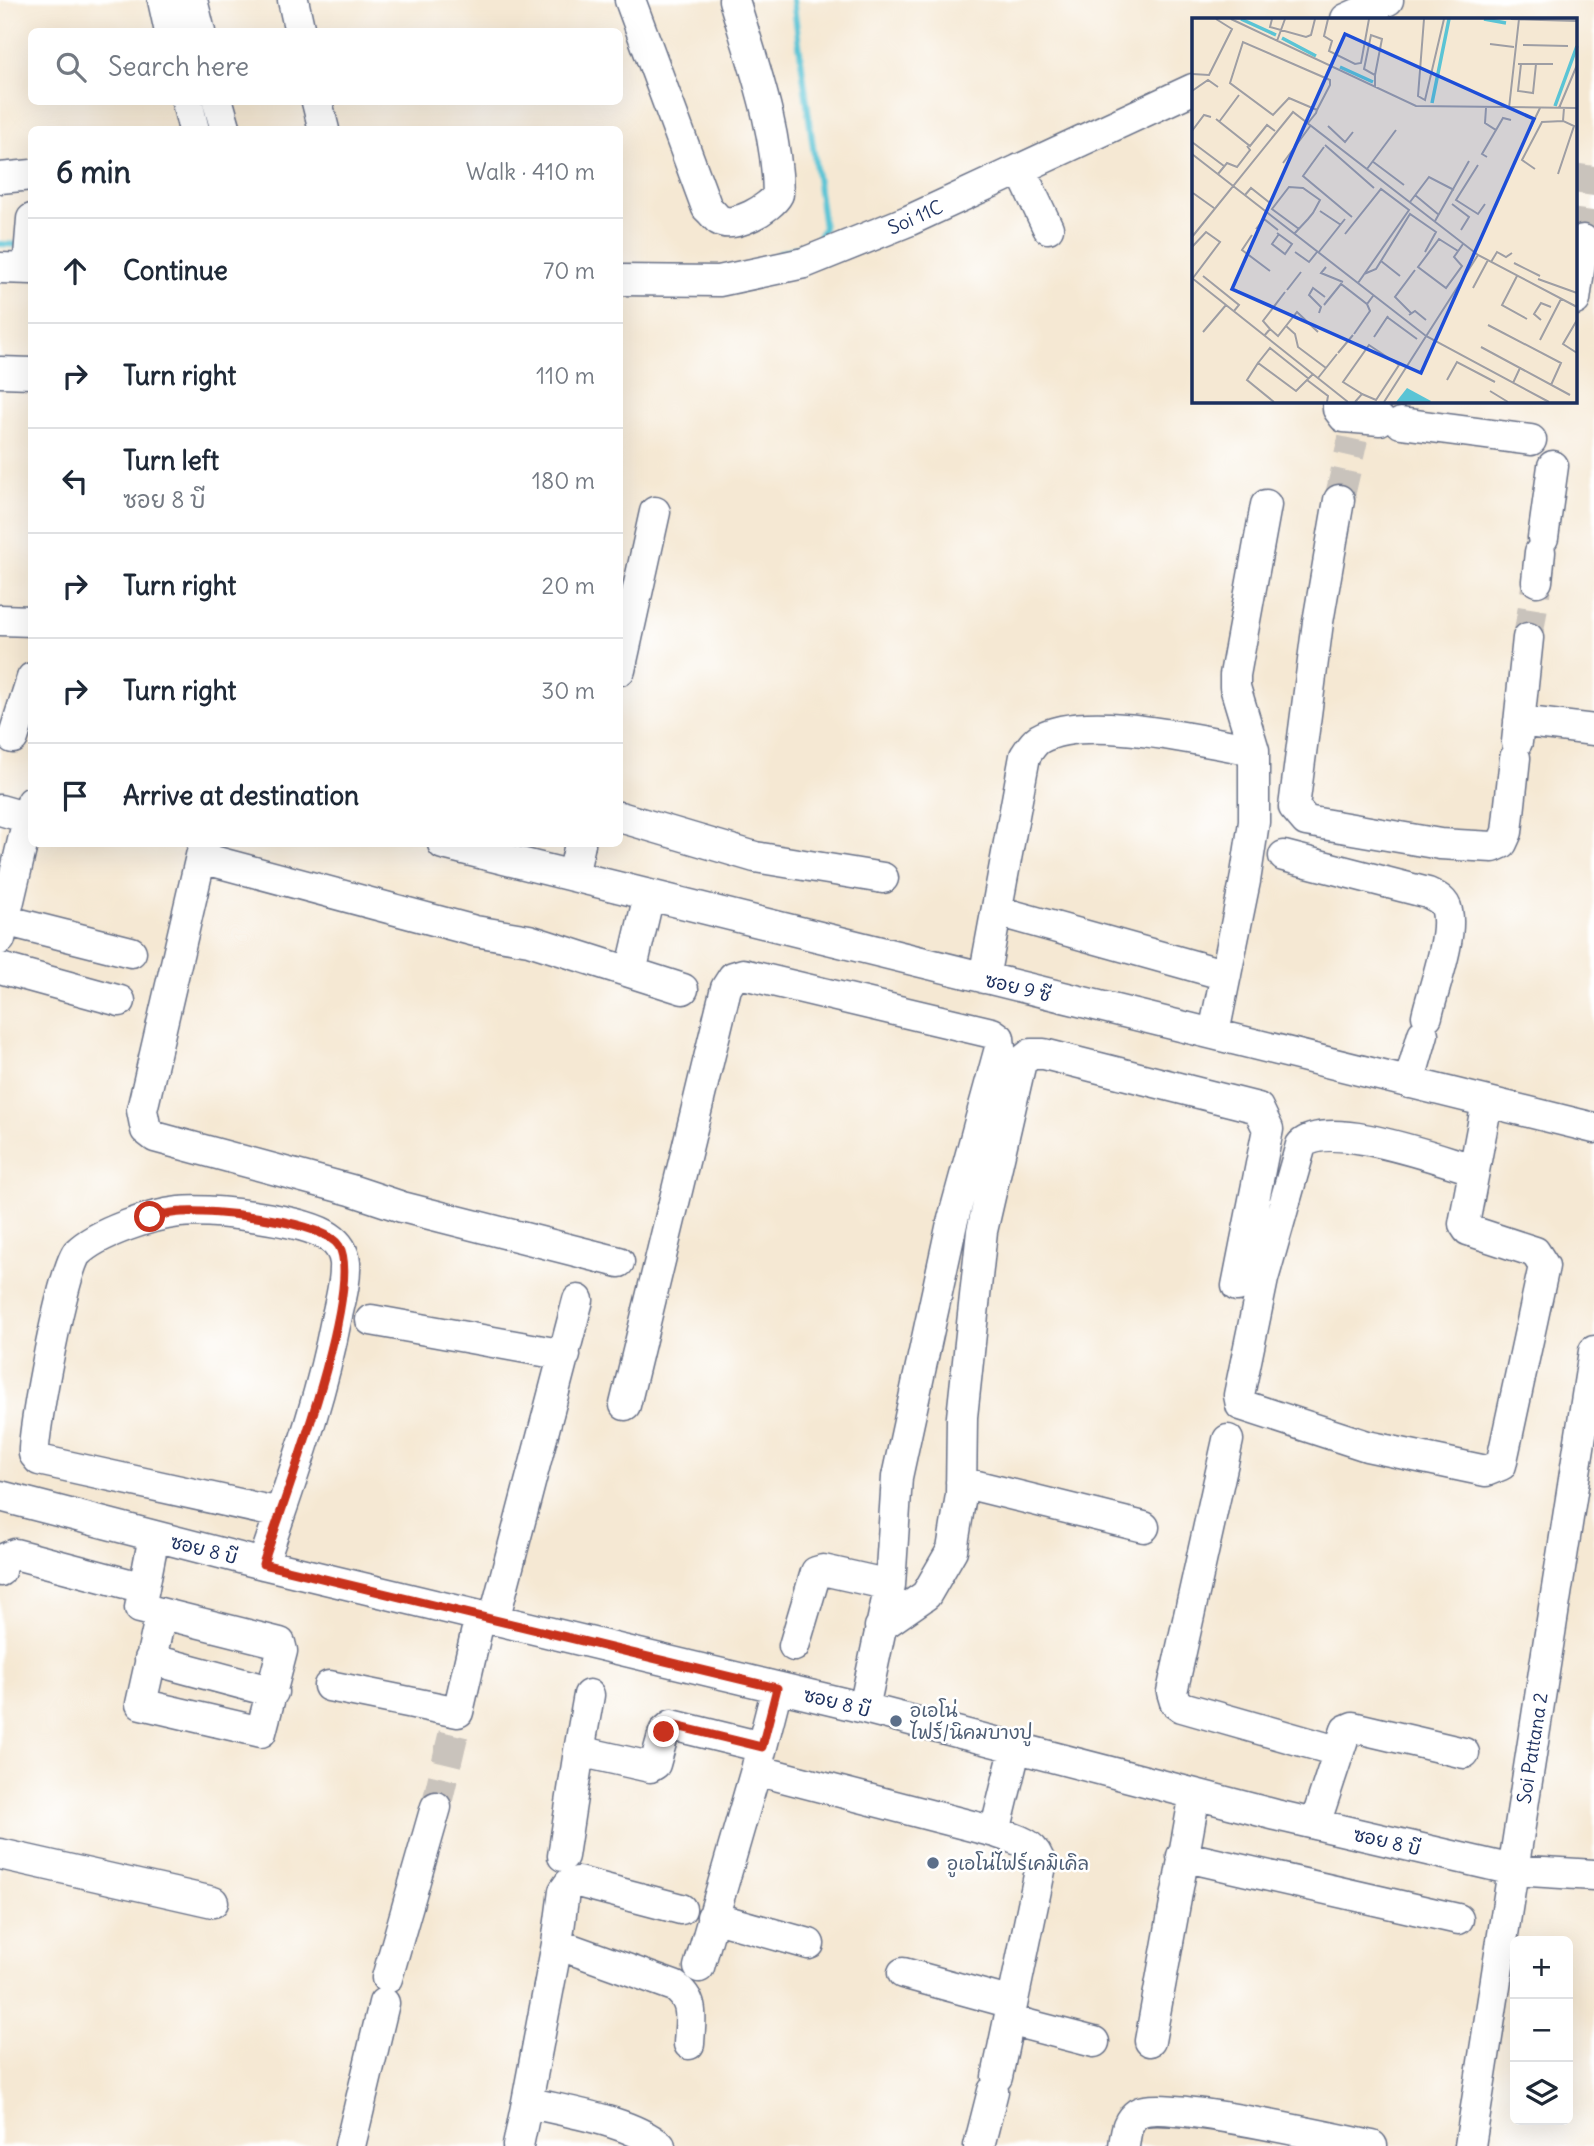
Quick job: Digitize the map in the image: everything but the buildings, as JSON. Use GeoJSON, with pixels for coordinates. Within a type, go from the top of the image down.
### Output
{"type":"FeatureCollection","features":[{"type":"Feature","properties":{"kind":"street"},"geometry":{"type":"LineString","coordinates":[[163,0],[169,28]]}},
{"type":"Feature","properties":{"kind":"street"},"geometry":{"type":"LineString","coordinates":[[192,0],[199,28]]}},
{"type":"Feature","properties":{"kind":"street"},"geometry":{"type":"LineString","coordinates":[[293,0],[299,28]]}},
{"type":"Feature","properties":{"kind":"street"},"geometry":{"type":"LineString","coordinates":[[630,0],[707,208],[719,220],[729,223],[765,210],[778,194],[777,162],[767,110],[734,0]]}},
{"type":"Feature","properties":{"kind":"street"},"geometry":{"type":"LineString","coordinates":[[1348,18],[1385,0]]}},
{"type":"Feature","properties":{"kind":"street","name":"Soi 11C"},"geometry":{"type":"LineString","coordinates":[[623,280],[719,281],[804,263],[908,221],[1192,89]]}},
{"type":"Feature","properties":{"kind":"street"},"geometry":{"type":"LineString","coordinates":[[188,105],[193,126]]}},
{"type":"Feature","properties":{"kind":"street"},"geometry":{"type":"LineString","coordinates":[[219,105],[225,126]]}},
{"type":"Feature","properties":{"kind":"street"},"geometry":{"type":"LineString","coordinates":[[318,105],[323,126]]}},
{"type":"Feature","properties":{"kind":"street"},"geometry":{"type":"LineString","coordinates":[[1020,169],[1048,228]]}},
{"type":"Feature","properties":{"kind":"street"},"geometry":{"type":"LineString","coordinates":[[0,178],[28,175]]}},
{"type":"Feature","properties":{"kind":"street"},"geometry":{"type":"LineString","coordinates":[[20,269],[28,236]]}},
{"type":"Feature","properties":{"kind":"street"},"geometry":{"type":"LineString","coordinates":[[1576,292],[1583,240]]}},
{"type":"Feature","properties":{"kind":"street"},"geometry":{"type":"LineString","coordinates":[[0,372],[28,373]]}},
{"type":"Feature","properties":{"kind":"street"},"geometry":{"type":"LineString","coordinates":[[1366,420],[1531,440]]}},
{"type":"Feature","properties":{"kind":"street"},"geometry":{"type":"LineString","coordinates":[[1540,557],[1553,466]]}},
{"type":"Feature","properties":{"kind":"street"},"geometry":{"type":"LineString","coordinates":[[1339,500],[1318,622],[1294,807],[1297,814],[1306,821],[1440,844],[1493,847],[1502,843],[1507,832],[1528,638]]}},
{"type":"Feature","properties":{"kind":"street"},"geometry":{"type":"LineString","coordinates":[[1214,1033],[1245,881],[1254,822],[1254,750],[1235,687],[1235,675],[1266,505]]}},
{"type":"Feature","properties":{"kind":"street"},"geometry":{"type":"LineString","coordinates":[[623,656],[655,512]]}},
{"type":"Feature","properties":{"kind":"street"},"geometry":{"type":"LineString","coordinates":[[0,620],[28,621]]}},
{"type":"Feature","properties":{"kind":"street"},"geometry":{"type":"LineString","coordinates":[[15,739],[28,692]]}},
{"type":"Feature","properties":{"kind":"street"},"geometry":{"type":"LineString","coordinates":[[984,978],[1025,756],[1036,740],[1053,733],[1111,727],[1254,750]]}},
{"type":"Feature","properties":{"kind":"street"},"geometry":{"type":"LineString","coordinates":[[1517,740],[1594,730]]}},
{"type":"Feature","properties":{"kind":"street"},"geometry":{"type":"LineString","coordinates":[[20,810],[2,929],[131,952]]}},
{"type":"Feature","properties":{"kind":"street"},"geometry":{"type":"LineString","coordinates":[[623,818],[755,857],[883,878]]}},
{"type":"Feature","properties":{"kind":"street","name":"ซอย 9 ซี"},"geometry":{"type":"LineString","coordinates":[[455,847],[1594,1128]]}},
{"type":"Feature","properties":{"kind":"street"},"geometry":{"type":"LineString","coordinates":[[573,876],[579,847]]}},
{"type":"Feature","properties":{"kind":"street"},"geometry":{"type":"LineString","coordinates":[[619,1262],[402,1207],[351,1190],[155,1137],[146,1130],[142,1110],[203,850],[475,931],[529,940],[682,989]]}},
{"type":"Feature","properties":{"kind":"street"},"geometry":{"type":"LineString","coordinates":[[1284,856],[1428,893],[1441,900],[1447,910],[1448,929],[1409,1083]]}},
{"type":"Feature","properties":{"kind":"street"},"geometry":{"type":"LineString","coordinates":[[631,972],[649,895]]}},
{"type":"Feature","properties":{"kind":"street"},"geometry":{"type":"LineString","coordinates":[[997,911],[1226,975]]}},
{"type":"Feature","properties":{"kind":"street"},"geometry":{"type":"LineString","coordinates":[[0,968],[120,1001]]}},
{"type":"Feature","properties":{"kind":"street"},"geometry":{"type":"LineString","coordinates":[[625,1405],[726,988],[733,978],[743,974],[992,1033],[999,1038],[1000,1048],[952,1223],[897,1477],[890,1584],[864,1708]]}},
{"type":"Feature","properties":{"kind":"street"},"geometry":{"type":"LineString","coordinates":[[880,1627],[926,1595],[952,1550],[961,1482],[962,1417],[982,1231],[1021,1062],[1031,1054],[1044,1054],[1258,1108],[1268,1129],[1237,1286]]}},
{"type":"Feature","properties":{"kind":"street"},"geometry":{"type":"LineString","coordinates":[[1473,1169],[1363,1138],[1325,1134],[1309,1137],[1301,1145],[1263,1279],[1239,1395],[1241,1405],[1367,1446],[1486,1471],[1501,1465],[1544,1266],[1535,1252],[1468,1230],[1464,1224],[1487,1102]]}},
{"type":"Feature","properties":{"kind":"street"},"geometry":{"type":"LineString","coordinates":[[263,1564],[280,1513],[329,1357],[344,1279],[345,1262],[338,1244],[326,1235],[275,1219],[181,1212],[150,1217],[81,1250],[70,1264],[64,1288],[34,1454],[39,1460],[280,1513]]}},
{"type":"Feature","properties":{"kind":"street"},"geometry":{"type":"LineString","coordinates":[[328,1686],[458,1715],[565,1355],[578,1300]]}},
{"type":"Feature","properties":{"kind":"street"},"geometry":{"type":"LineString","coordinates":[[371,1320],[565,1355]]}},
{"type":"Feature","properties":{"kind":"street","name":"Soi Pattana 2"},"geometry":{"type":"LineString","coordinates":[[1470,2146],[1594,1351]]}},
{"type":"Feature","properties":{"kind":"street"},"geometry":{"type":"LineString","coordinates":[[1228,1440],[1172,1692],[1175,1702],[1182,1707],[1337,1751]]}},
{"type":"Feature","properties":{"kind":"street"},"geometry":{"type":"LineString","coordinates":[[961,1482],[1144,1527]]}},
{"type":"Feature","properties":{"kind":"street","name":"ซอย 8 บี"},"geometry":{"type":"LineString","coordinates":[[0,1496],[263,1564],[864,1708],[1315,1824],[1513,1870],[1594,1875]]}},
{"type":"Feature","properties":{"kind":"street"},"geometry":{"type":"LineString","coordinates":[[0,1571],[3,1559],[15,1553],[145,1610],[281,1643],[282,1651],[265,1728],[257,1732],[144,1706],[140,1701],[150,1659],[145,1610],[154,1536]]}},
{"type":"Feature","properties":{"kind":"street"},"geometry":{"type":"LineString","coordinates":[[794,1646],[816,1572],[890,1584]]}},
{"type":"Feature","properties":{"kind":"street"},"geometry":{"type":"LineString","coordinates":[[150,1659],[273,1692]]}},
{"type":"Feature","properties":{"kind":"street"},"geometry":{"type":"LineString","coordinates":[[699,1967],[777,1688]]}},
{"type":"Feature","properties":{"kind":"street"},"geometry":{"type":"LineString","coordinates":[[564,1856],[589,1695]]}},
{"type":"Feature","properties":{"kind":"street"},"geometry":{"type":"LineString","coordinates":[[579,1751],[650,1767],[655,1764],[664,1732],[672,1725],[759,1758],[1031,1844],[1038,1852],[1041,1866],[995,2084],[979,2146]]}},
{"type":"Feature","properties":{"kind":"street"},"geometry":{"type":"LineString","coordinates":[[1315,1824],[1342,1736],[1353,1727],[1464,1753]]}},
{"type":"Feature","properties":{"kind":"street"},"geometry":{"type":"LineString","coordinates":[[995,1832],[1015,1749]]}},
{"type":"Feature","properties":{"kind":"street"},"geometry":{"type":"LineString","coordinates":[[1150,2041],[1195,1794]]}},
{"type":"Feature","properties":{"kind":"street"},"geometry":{"type":"LineString","coordinates":[[350,2146],[385,1991],[436,1807]]}},
{"type":"Feature","properties":{"kind":"street"},"geometry":{"type":"LineString","coordinates":[[0,1854],[213,1902]]}},
{"type":"Feature","properties":{"kind":"street"},"geometry":{"type":"LineString","coordinates":[[1182,1856],[1458,1919]]}},
{"type":"Feature","properties":{"kind":"street"},"geometry":{"type":"LineString","coordinates":[[518,2146],[557,1944],[564,1891],[569,1884],[578,1882],[681,1909]]}},
{"type":"Feature","properties":{"kind":"street"},"geometry":{"type":"LineString","coordinates":[[712,1917],[809,1944]]}},
{"type":"Feature","properties":{"kind":"street"},"geometry":{"type":"LineString","coordinates":[[557,1944],[674,1986],[684,1993],[691,2005],[690,2044]]}},
{"type":"Feature","properties":{"kind":"street"},"geometry":{"type":"LineString","coordinates":[[904,1973],[1094,2042]]}},
{"type":"Feature","properties":{"kind":"street"},"geometry":{"type":"LineString","coordinates":[[527,2102],[645,2134],[660,2146]]}},
{"type":"Feature","properties":{"kind":"street"},"geometry":{"type":"LineString","coordinates":[[1124,2146],[1128,2123],[1139,2112],[1153,2109],[1232,2119],[1372,2146]]}},
{"type":"Feature","properties":{"kind":"waterway"},"geometry":{"type":"LineString","coordinates":[[779,253],[816,242],[824,228],[793,0]]}},
{"type":"Feature","properties":{"kind":"waterway"},"geometry":{"type":"LineString","coordinates":[[0,244],[22,245]]}},
{"type":"Feature","properties":{"kind":"tunnel"},"geometry":{"type":"LineString","coordinates":[[1583,240],[1594,161]]}},
{"type":"Feature","properties":{"kind":"tunnel"},"geometry":{"type":"LineString","coordinates":[[1339,500],[1353,439]]}},
{"type":"Feature","properties":{"kind":"tunnel"},"geometry":{"type":"LineString","coordinates":[[1528,638],[1537,581]]}},
{"type":"Feature","properties":{"kind":"tunnel"},"geometry":{"type":"LineString","coordinates":[[436,1807],[457,1719]]}},
{"type":"Feature","properties":{"kind":"place","name":"อูเอโน่ ไฟร์/นิคมบางปู"},"geometry":{"type":"Point","coordinates":[896,1721]}},
{"type":"Feature","properties":{"kind":"place","name":"อูเอโน่ไฟร์เคมิเคิล"},"geometry":{"type":"Point","coordinates":[933,1863]}},
{"type":"Feature","properties":{"kind":"route"},"geometry":{"type":"LineString","coordinates":[[150,1217],[181,1212],[275,1219],[326,1235],[338,1244],[345,1262],[329,1357],[313,1416],[263,1564],[777,1688],[762,1747],[672,1725],[667,1726],[664,1732]]}}]}
